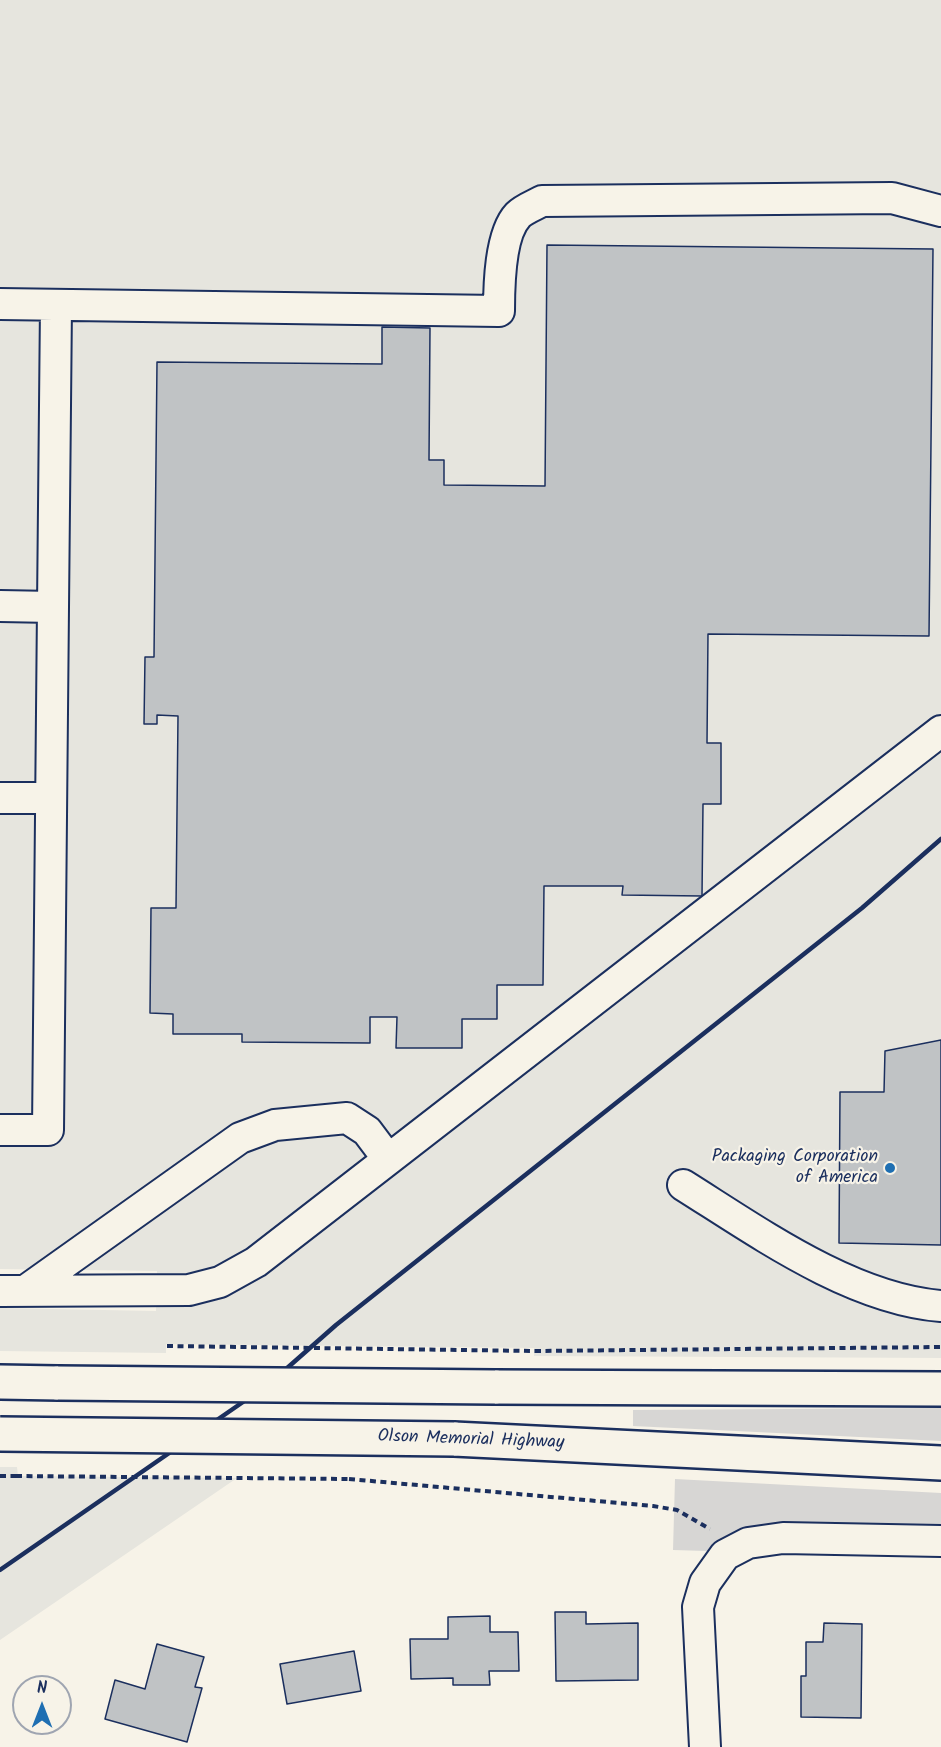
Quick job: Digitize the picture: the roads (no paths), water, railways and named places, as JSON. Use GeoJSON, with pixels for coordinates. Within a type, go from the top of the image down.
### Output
{"type":"FeatureCollection","features":[{"type":"Feature","properties":{"kind":"main road"},"geometry":{"type":"LineString","coordinates":[[0,1382],[941,1389]]}},
{"type":"Feature","properties":{"kind":"main road","name":"Olson Memorial Highway"},"geometry":{"type":"LineString","coordinates":[[0,1434],[454,1439],[941,1463]]}},
{"type":"Feature","properties":{"kind":"street"},"geometry":{"type":"LineString","coordinates":[[0,304],[499,311],[499,282],[506,238],[518,216],[542,201],[892,198],[941,211]]}},
{"type":"Feature","properties":{"kind":"street"},"geometry":{"type":"LineString","coordinates":[[0,1130],[48,1130],[56,305]]}},
{"type":"Feature","properties":{"kind":"street"},"geometry":{"type":"LineString","coordinates":[[0,606],[53,607]]}},
{"type":"Feature","properties":{"kind":"street"},"geometry":{"type":"LineString","coordinates":[[12,1291],[189,1290],[220,1282],[247,1267],[941,731]]}},
{"type":"Feature","properties":{"kind":"street"},"geometry":{"type":"LineString","coordinates":[[0,798],[51,798]]}},
{"type":"Feature","properties":{"kind":"street"},"geometry":{"type":"LineString","coordinates":[[12,1291],[240,1138],[275,1125],[347,1118],[367,1131],[388,1159]]}},
{"type":"Feature","properties":{"kind":"street"},"geometry":{"type":"LineString","coordinates":[[683,1185],[785,1248],[859,1286],[927,1305],[941,1306]]}},
{"type":"Feature","properties":{"kind":"street"},"geometry":{"type":"LineString","coordinates":[[705,1747],[698,1607],[705,1583],[728,1554],[748,1542],[783,1538],[941,1541]]}},
{"type":"Feature","properties":{"kind":"railway"},"geometry":{"type":"LineString","coordinates":[[0,1570],[269,1384],[336,1325],[862,908],[941,839]]}},
{"type":"Feature","properties":{"kind":"place","name":"Packaging Corporation of America"},"geometry":{"type":"Point","coordinates":[890,1168]}}]}
